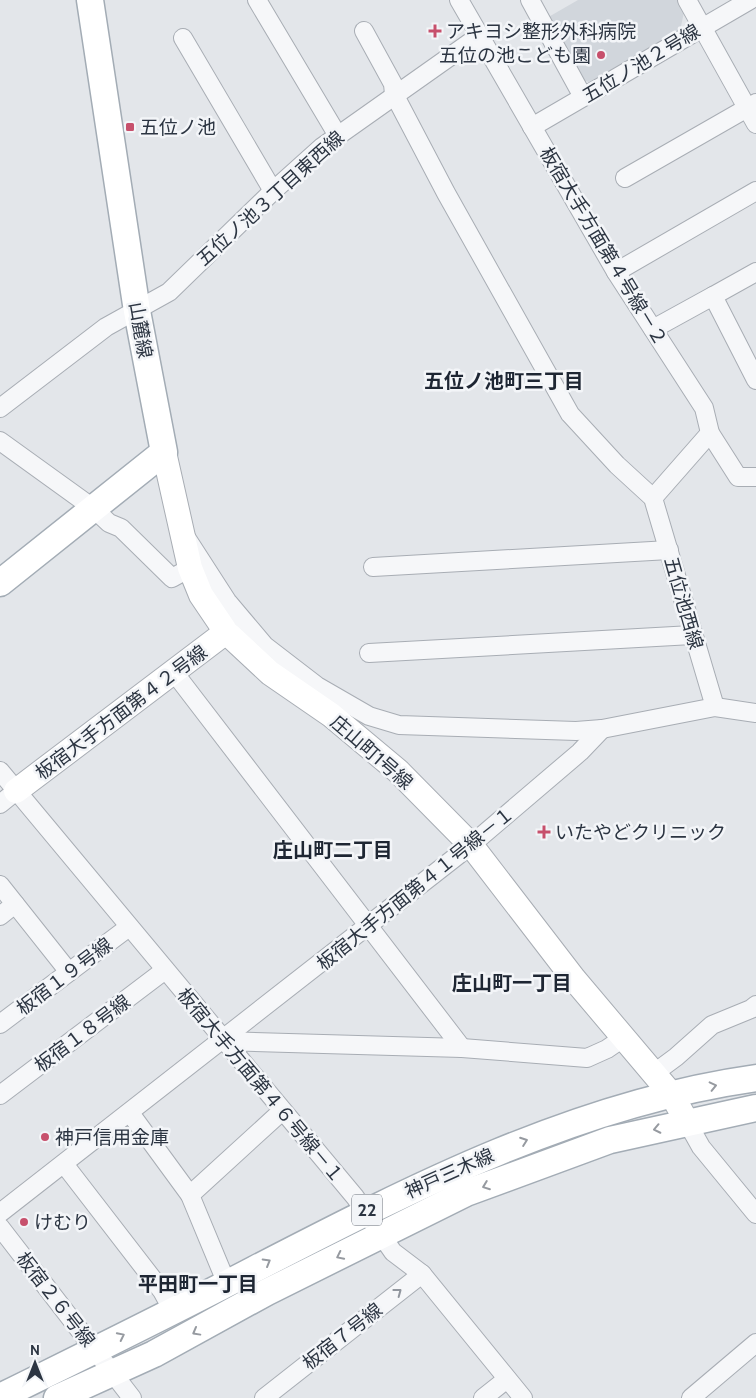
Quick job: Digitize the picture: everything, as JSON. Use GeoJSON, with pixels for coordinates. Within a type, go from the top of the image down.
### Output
{"type":"FeatureCollection","features":[{"type":"Feature","properties":{"kind":"main road","name":"山麓線"},"geometry":{"type":"LineString","coordinates":[[90,0],[137,311],[164,452]]}},
{"type":"Feature","properties":{"kind":"main road"},"geometry":{"type":"LineString","coordinates":[[0,583],[164,452]]}},
{"type":"Feature","properties":{"kind":"main road","name":"神戸三木線"},"geometry":{"type":"LineString","coordinates":[[0,1398],[365,1212],[466,1164],[599,1115],[672,1095],[756,1078]]}},
{"type":"Feature","properties":{"kind":"main road","name":"神戸三木線"},"geometry":{"type":"LineString","coordinates":[[57,1398],[170,1346],[267,1292],[466,1194],[547,1162],[628,1135],[756,1108]]}},
{"type":"Feature","properties":{"kind":"street"},"geometry":{"type":"LineString","coordinates":[[257,0],[338,136]]}},
{"type":"Feature","properties":{"kind":"street","name":"板宿大手方面第４号線－２"},"geometry":{"type":"LineString","coordinates":[[459,0],[616,272],[704,408],[710,433],[738,477],[756,476]]}},
{"type":"Feature","properties":{"kind":"street"},"geometry":{"type":"LineString","coordinates":[[530,0],[583,97]]}},
{"type":"Feature","properties":{"kind":"street"},"geometry":{"type":"LineString","coordinates":[[687,0],[752,105],[756,124]]}},
{"type":"Feature","properties":{"kind":"street","name":"五位ノ池２号線"},"geometry":{"type":"LineString","coordinates":[[532,128],[750,0]]}},
{"type":"Feature","properties":{"kind":"street"},"geometry":{"type":"LineString","coordinates":[[364,31],[393,84],[394,94],[460,218],[570,414],[617,465],[653,498],[710,433]]}},
{"type":"Feature","properties":{"kind":"street","name":"五位ノ池３丁目東西線"},"geometry":{"type":"LineString","coordinates":[[0,408],[106,327],[169,292],[272,191],[338,136],[394,94],[479,36]]}},
{"type":"Feature","properties":{"kind":"street"},"geometry":{"type":"LineString","coordinates":[[183,38],[272,191]]}},
{"type":"Feature","properties":{"kind":"street"},"geometry":{"type":"LineString","coordinates":[[625,178],[752,105]]}},
{"type":"Feature","properties":{"kind":"street"},"geometry":{"type":"LineString","coordinates":[[616,272],[756,191]]}},
{"type":"Feature","properties":{"kind":"street"},"geometry":{"type":"LineString","coordinates":[[653,329],[756,272]]}},
{"type":"Feature","properties":{"kind":"street"},"geometry":{"type":"LineString","coordinates":[[713,296],[754,371]]}},
{"type":"Feature","properties":{"kind":"street"},"geometry":{"type":"LineString","coordinates":[[0,442],[93,508],[109,523],[121,528],[172,578],[190,568]]}},
{"type":"Feature","properties":{"kind":"street","name":"庄山町1号線"},"geometry":{"type":"LineString","coordinates":[[164,452],[190,568],[201,595],[226,632],[270,673],[331,715],[398,771],[471,845],[623,1038],[672,1095],[687,1122]]}},
{"type":"Feature","properties":{"kind":"street","name":"五位池西線"},"geometry":{"type":"LineString","coordinates":[[653,498],[692,635],[715,707]]}},
{"type":"Feature","properties":{"kind":"street"},"geometry":{"type":"LineString","coordinates":[[183,535],[227,602],[265,646],[317,686],[369,716],[399,725],[565,731],[602,729],[715,707],[756,713]]}},
{"type":"Feature","properties":{"kind":"street"},"geometry":{"type":"LineString","coordinates":[[373,567],[669,550]]}},
{"type":"Feature","properties":{"kind":"street","name":"板宿大手方面第４２号線"},"geometry":{"type":"LineString","coordinates":[[8,798],[226,632]]}},
{"type":"Feature","properties":{"kind":"street"},"geometry":{"type":"LineString","coordinates":[[369,652],[692,635]]}},
{"type":"Feature","properties":{"kind":"street"},"geometry":{"type":"LineString","coordinates":[[174,671],[462,1048]]}},
{"type":"Feature","properties":{"kind":"street","name":"板宿大手方面第４１号線－１"},"geometry":{"type":"LineString","coordinates":[[0,1213],[370,926],[471,845],[580,752],[602,729]]}},
{"type":"Feature","properties":{"kind":"street","name":"板宿大手方面第４６号線－１"},"geometry":{"type":"LineString","coordinates":[[0,771],[8,798],[129,927],[365,1212],[393,1252],[422,1274],[523,1398]]}},
{"type":"Feature","properties":{"kind":"street"},"geometry":{"type":"LineString","coordinates":[[0,885],[69,972]]}},
{"type":"Feature","properties":{"kind":"street"},"geometry":{"type":"LineString","coordinates":[[0,916],[15,904]]}},
{"type":"Feature","properties":{"kind":"street","name":"板宿１９号線"},"geometry":{"type":"LineString","coordinates":[[0,1024],[129,927]]}},
{"type":"Feature","properties":{"kind":"street","name":"板宿１８号線"},"geometry":{"type":"LineString","coordinates":[[0,1095],[164,970]]}},
{"type":"Feature","properties":{"kind":"street"},"geometry":{"type":"LineString","coordinates":[[653,1074],[676,1057],[712,1025],[752,1009],[756,1005]]}},
{"type":"Feature","properties":{"kind":"street"},"geometry":{"type":"LineString","coordinates":[[223,1040],[462,1048],[587,1058],[607,1049],[623,1038]]}},
{"type":"Feature","properties":{"kind":"street"},"geometry":{"type":"LineString","coordinates":[[190,1195],[282,1111]]}},
{"type":"Feature","properties":{"kind":"street"},"geometry":{"type":"LineString","coordinates":[[130,1113],[190,1195],[227,1284]]}},
{"type":"Feature","properties":{"kind":"street"},"geometry":{"type":"LineString","coordinates":[[687,1122],[701,1148],[756,1214]]}},
{"type":"Feature","properties":{"kind":"street"},"geometry":{"type":"LineString","coordinates":[[64,1164],[162,1291],[174,1310]]}},
{"type":"Feature","properties":{"kind":"street","name":"板宿２６号線"},"geometry":{"type":"LineString","coordinates":[[0,1227],[132,1398]]}},
{"type":"Feature","properties":{"kind":"street","name":"板宿７号線"},"geometry":{"type":"LineString","coordinates":[[264,1398],[422,1274]]}},
{"type":"Feature","properties":{"kind":"street"},"geometry":{"type":"LineString","coordinates":[[691,1398],[756,1343]]}},
{"type":"Feature","properties":{"kind":"street"},"geometry":{"type":"LineString","coordinates":[[482,1398],[507,1379]]}},
{"type":"Feature","properties":{"kind":"shaded area","name":"五位の池こども園"},"geometry":{"type":"Polygon","coordinates":[[[578,0],[677,0],[684,12],[680,31],[589,82],[577,79],[545,19],[578,0]]]}},
{"type":"Feature","properties":{"kind":"place","name":"アキヨシ整形外科病院"},"geometry":{"type":"Point","coordinates":[435,31]}},
{"type":"Feature","properties":{"kind":"place","name":"五位の池こども園"},"geometry":{"type":"Point","coordinates":[601,55]}},
{"type":"Feature","properties":{"kind":"place","name":"五位ノ池"},"geometry":{"type":"Point","coordinates":[130,127]}},
{"type":"Feature","properties":{"kind":"place","name":"いたやどクリニック"},"geometry":{"type":"Point","coordinates":[544,832]}},
{"type":"Feature","properties":{"kind":"place","name":"神戸信用金庫"},"geometry":{"type":"Point","coordinates":[45,1137]}},
{"type":"Feature","properties":{"kind":"place","name":"けむり"},"geometry":{"type":"Point","coordinates":[24,1222]}},
{"type":"Feature","properties":{"kind":"district","name":"五位ノ池町三丁目"},"geometry":{"type":"Point","coordinates":[504,381]}},
{"type":"Feature","properties":{"kind":"district","name":"庄山町二丁目"},"geometry":{"type":"Point","coordinates":[333,850]}},
{"type":"Feature","properties":{"kind":"district","name":"庄山町一丁目"},"geometry":{"type":"Point","coordinates":[512,983]}},
{"type":"Feature","properties":{"kind":"district","name":"平田町一丁目"},"geometry":{"type":"Point","coordinates":[198,1284]}}]}
